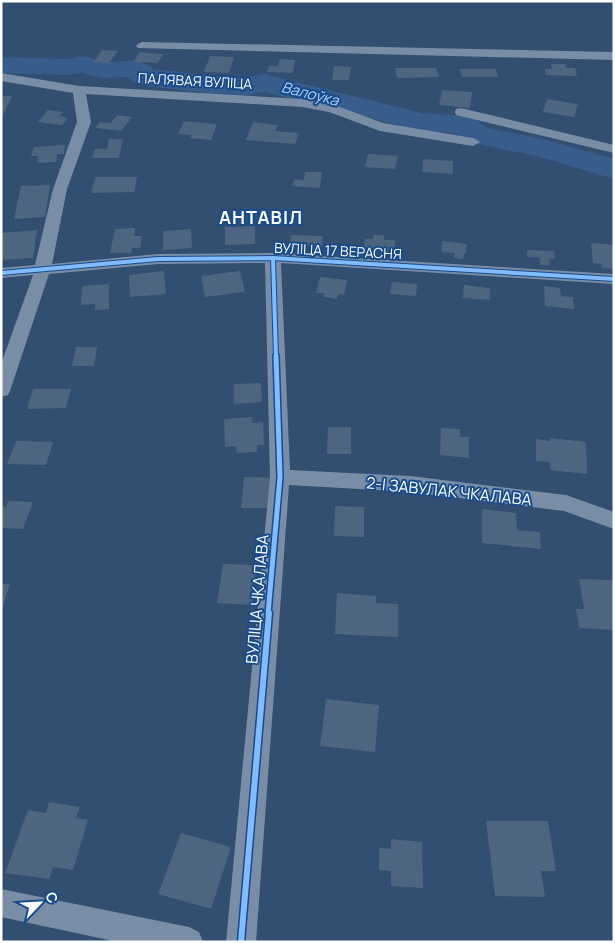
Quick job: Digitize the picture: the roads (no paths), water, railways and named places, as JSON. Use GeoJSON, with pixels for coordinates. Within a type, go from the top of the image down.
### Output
{"type":"FeatureCollection","features":[{"type":"Feature","properties":{"kind":"street","name":"ПАЛЯВАЯ ВУЛІЦА"},"geometry":{"type":"LineString","coordinates":[[142,46],[614,56]]}},
{"type":"Feature","properties":{"kind":"street","name":"ПАЛЯВАЯ ВУЛІЦА"},"geometry":{"type":"LineString","coordinates":[[1,77],[79,90],[302,102],[332,108],[380,127],[473,142]]}},
{"type":"Feature","properties":{"kind":"street"},"geometry":{"type":"LineString","coordinates":[[1,391],[42,271],[60,189],[84,122],[79,90]]}},
{"type":"Feature","properties":{"kind":"street"},"geometry":{"type":"LineString","coordinates":[[461,112],[614,149]]}},
{"type":"Feature","properties":{"kind":"street","name":"ВУЛІЦА 17 ВЕРАСНЯ"},"geometry":{"type":"LineString","coordinates":[[1,273],[42,271],[158,259],[273,258],[614,279]]}},
{"type":"Feature","properties":{"kind":"street","name":"ВУЛІЦА ЧКАЛАВА"},"geometry":{"type":"LineString","coordinates":[[241,942],[280,477],[273,258]]}},
{"type":"Feature","properties":{"kind":"street","name":"2-І ЗАВУЛАК ЧКАЛАВА"},"geometry":{"type":"LineString","coordinates":[[280,477],[410,484],[566,503],[614,521]]}},
{"type":"Feature","properties":{"kind":"street"},"geometry":{"type":"LineString","coordinates":[[1,903],[189,942]]}},
{"type":"Feature","properties":{"kind":"waterway","name":"Валоўка"},"geometry":{"type":"LineString","coordinates":[[1,65],[67,67],[82,64],[102,70],[132,68],[146,77],[237,88],[264,83],[422,122],[464,125],[478,135],[542,148],[614,169]]}},
{"type":"Feature","properties":{"kind":"district","name":"АНТАВІЛ"},"geometry":{"type":"Point","coordinates":[261,218]}}]}
